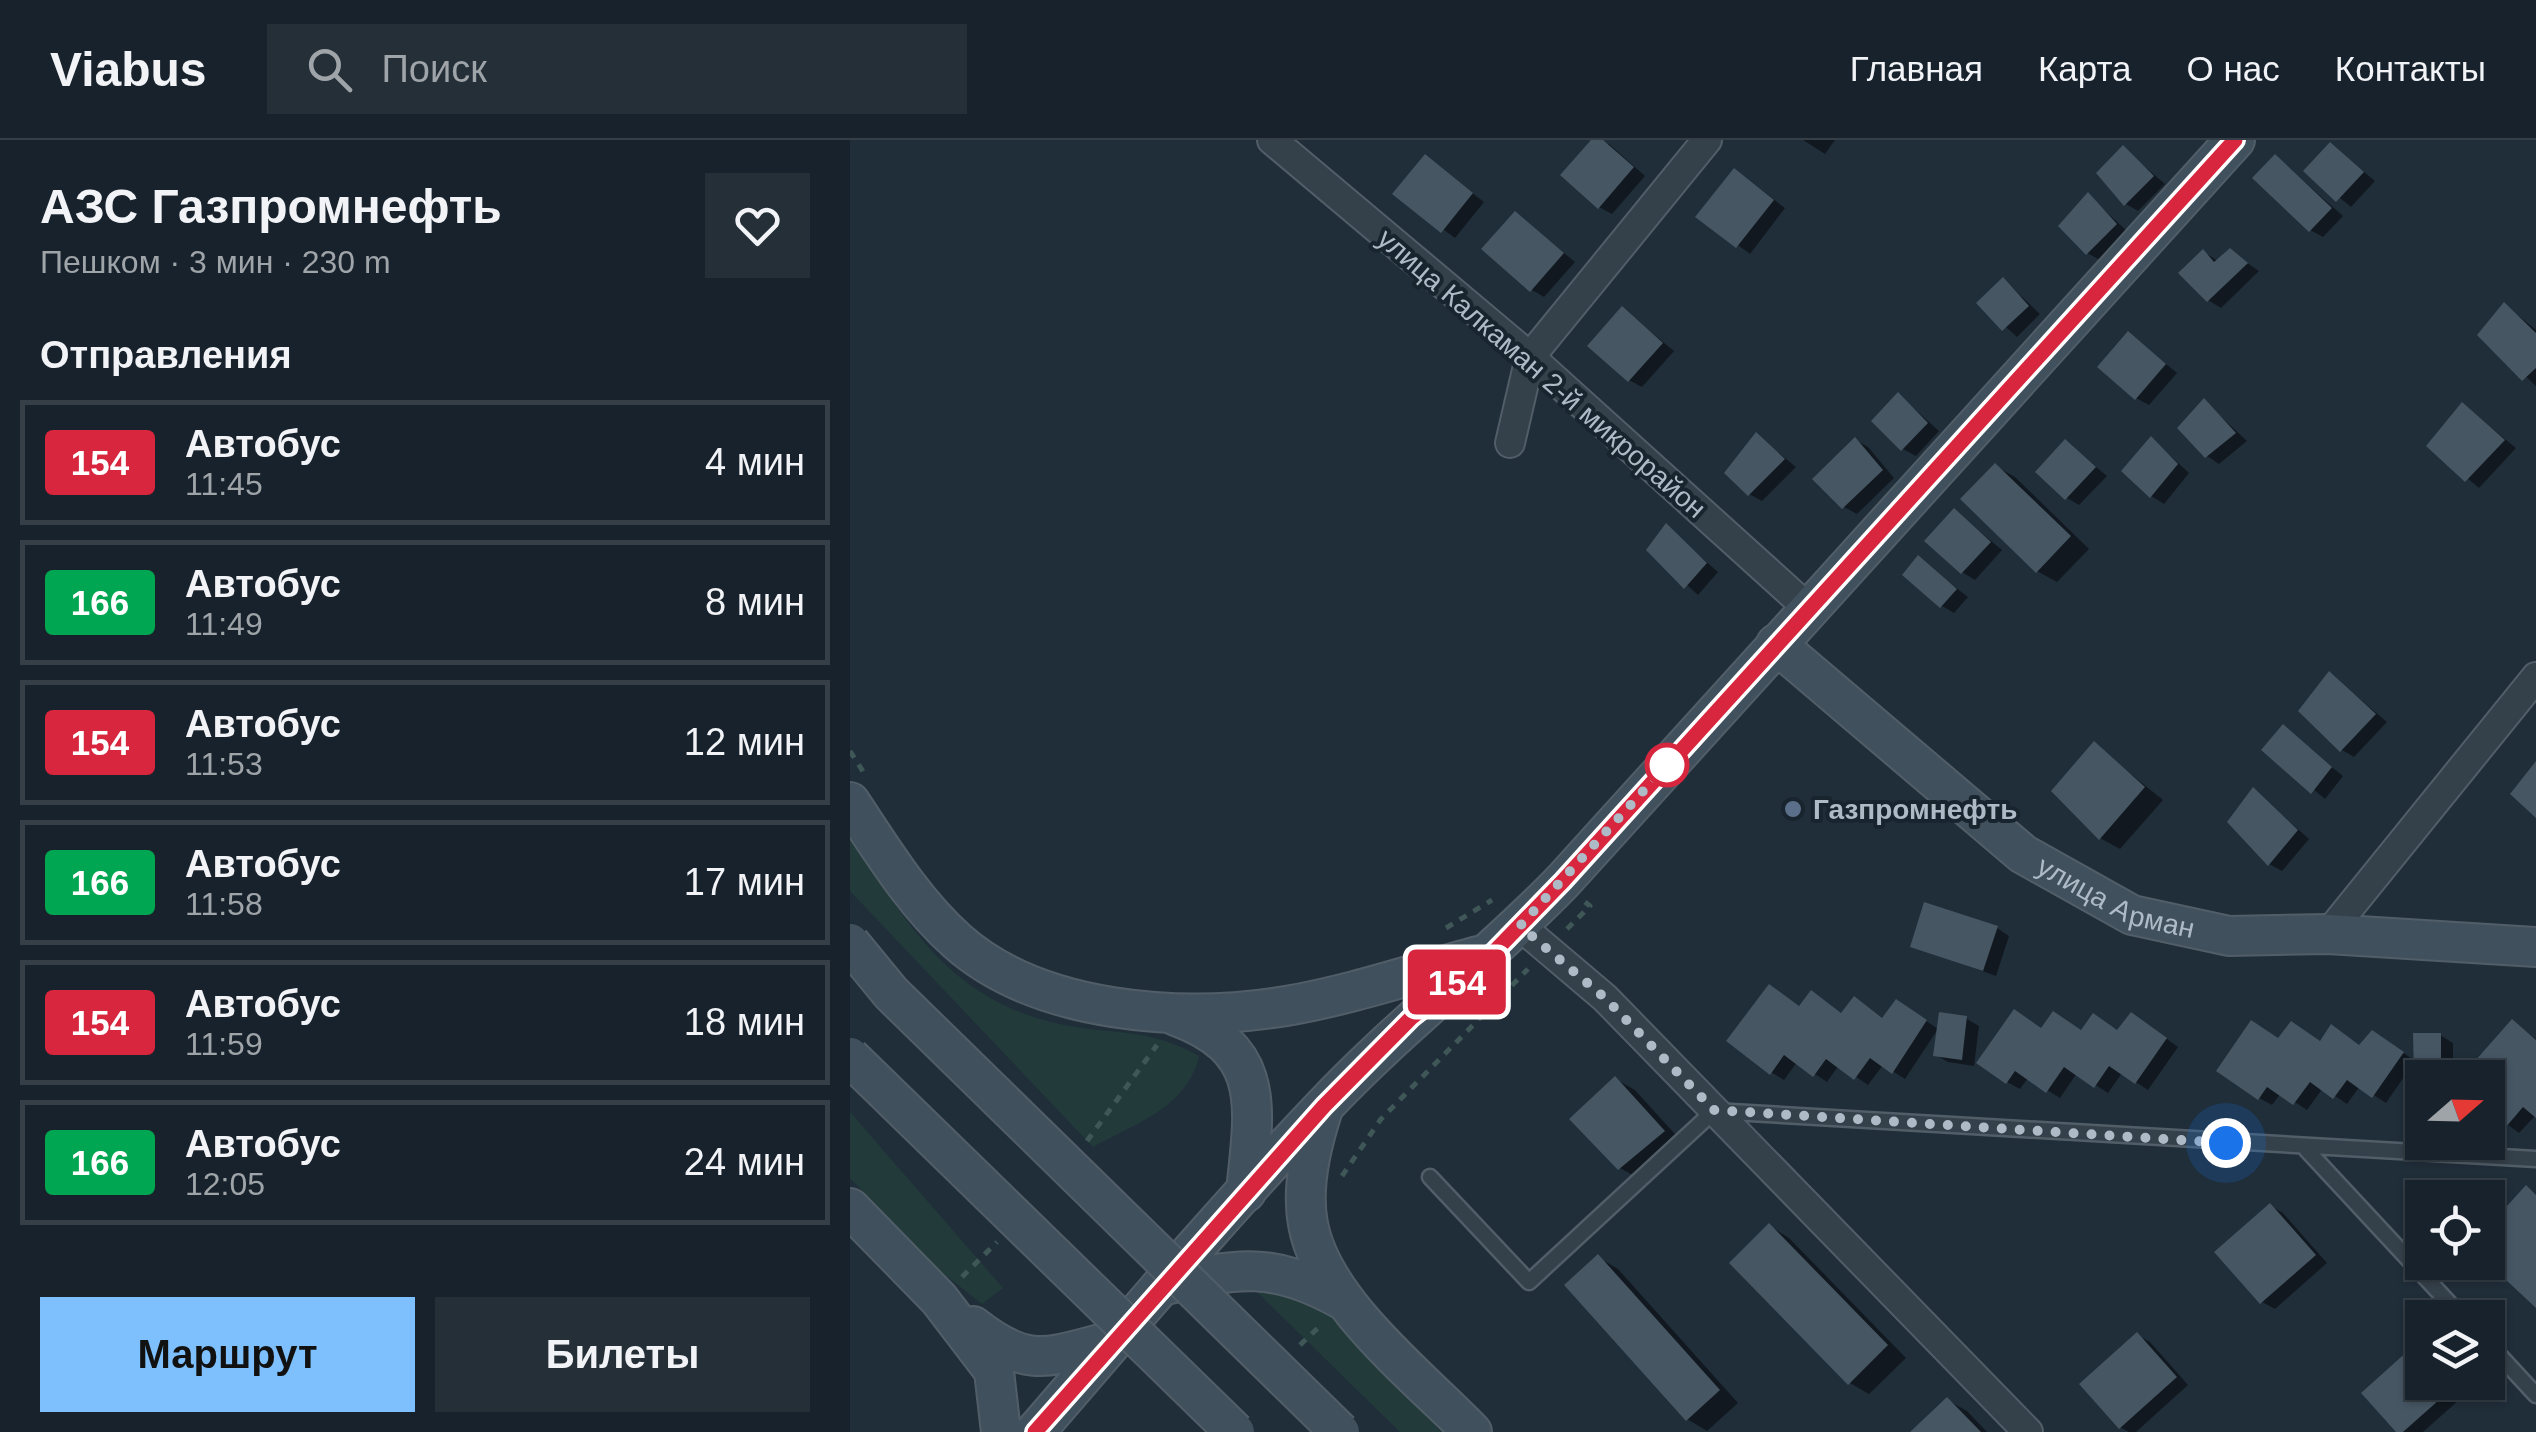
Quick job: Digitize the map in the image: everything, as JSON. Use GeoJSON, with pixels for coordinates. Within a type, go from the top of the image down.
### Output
{"type":"FeatureCollection","features":[{"type":"Feature","properties":{"kind":"main road"},"geometry":{"type":"LineString","coordinates":[[1048,1423],[1112,1341],[1324,1106],[1411,1018],[1508,938],[2235,140]]}},
{"type":"Feature","properties":{"kind":"main road","name":"улица Арман"},"geometry":{"type":"LineString","coordinates":[[1776,644],[2024,854],[2132,915],[2229,936],[2328,934],[2536,948]]}},
{"type":"Feature","properties":{"kind":"main road"},"geometry":{"type":"LineString","coordinates":[[860,792],[895,870],[956,941],[1000,972],[1063,995],[1164,1012],[1208,1028],[1241,1061],[1254,1111],[1246,1192]]}},
{"type":"Feature","properties":{"kind":"main road"},"geometry":{"type":"LineString","coordinates":[[1164,1012],[1287,1006],[1508,938]]}},
{"type":"Feature","properties":{"kind":"main road"},"geometry":{"type":"LineString","coordinates":[[850,943],[891,993],[1340,1432]]}},
{"type":"Feature","properties":{"kind":"main road"},"geometry":{"type":"LineString","coordinates":[[850,1057],[1235,1432]]}},
{"type":"Feature","properties":{"kind":"main road"},"geometry":{"type":"LineString","coordinates":[[1324,1106],[1312,1142],[1308,1224],[1345,1301]]}},
{"type":"Feature","properties":{"kind":"main road"},"geometry":{"type":"LineString","coordinates":[[850,1208],[939,1300],[994,1371],[1000,1432]]}},
{"type":"Feature","properties":{"kind":"main road"},"geometry":{"type":"LineString","coordinates":[[1161,1286],[1216,1272],[1270,1270],[1302,1278],[1345,1301],[1472,1432]]}},
{"type":"Feature","properties":{"kind":"main road"},"geometry":{"type":"LineString","coordinates":[[939,1300],[1006,1352],[1048,1357],[1112,1341]]}},
{"type":"Feature","properties":{"kind":"street","name":"улица Калкаман 2-й микрорайон"},"geometry":{"type":"LineString","coordinates":[[1272,140],[1530,357],[1810,610]]}},
{"type":"Feature","properties":{"kind":"street"},"geometry":{"type":"LineString","coordinates":[[1510,444],[1530,357],[1707,140]]}},
{"type":"Feature","properties":{"kind":"street"},"geometry":{"type":"LineString","coordinates":[[2328,934],[2536,677]]}},
{"type":"Feature","properties":{"kind":"street"},"geometry":{"type":"LineString","coordinates":[[1508,938],[1605,998],[2028,1432]]}},
{"type":"Feature","properties":{"kind":"lane"},"geometry":{"type":"LineString","coordinates":[[1430,1177],[1530,1282],[1714,1110],[2536,1159]]}},
{"type":"Feature","properties":{"kind":"lane"},"geometry":{"type":"LineString","coordinates":[[2305,1148],[2447,1300]]}},
{"type":"Feature","properties":{"kind":"lane"},"geometry":{"type":"LineString","coordinates":[[2505,1361],[2536,1395]]}},
{"type":"Feature","properties":{"kind":"path"},"geometry":{"type":"LineString","coordinates":[[850,751],[860,792]]}},
{"type":"Feature","properties":{"kind":"path"},"geometry":{"type":"LineString","coordinates":[[1433,934],[1504,892]]}},
{"type":"Feature","properties":{"kind":"green space"},"geometry":{"type":"Polygon","coordinates":[[[850,837],[913,928],[960,977],[988,997],[1021,1012],[1079,1028],[1162,1040],[1199,1056],[1183,1089],[1158,1112],[1093,1147],[850,891],[850,837]]]}},
{"type":"Feature","properties":{"kind":"green space"},"geometry":{"type":"Polygon","coordinates":[[[850,1112],[1003,1288],[982,1304],[939,1270],[850,1178],[850,1112]]]}},
{"type":"Feature","properties":{"kind":"green space"},"geometry":{"type":"Polygon","coordinates":[[[1254,1289],[1305,1301],[1330,1316],[1441,1432],[1400,1432],[1254,1289]]]}},
{"type":"Feature","properties":{"kind":"building"},"geometry":{"type":"Polygon","coordinates":[[[1591,140],[1603,140],[1634,167],[1598,209],[1560,175],[1591,140]]]}},
{"type":"Feature","properties":{"kind":"building"},"geometry":{"type":"Polygon","coordinates":[[[2330,142],[2364,172],[2336,202],[2303,171],[2330,142]]]}},
{"type":"Feature","properties":{"kind":"building"},"geometry":{"type":"Polygon","coordinates":[[[2123,145],[2154,176],[2124,206],[2096,173],[2123,145]]]}},
{"type":"Feature","properties":{"kind":"building"},"geometry":{"type":"Polygon","coordinates":[[[1425,154],[1473,193],[1441,233],[1392,194],[1425,154]]]}},
{"type":"Feature","properties":{"kind":"building"},"geometry":{"type":"Polygon","coordinates":[[[2275,154],[2332,208],[2309,232],[2252,178],[2275,154]]]}},
{"type":"Feature","properties":{"kind":"building"},"geometry":{"type":"Polygon","coordinates":[[[1734,168],[1774,200],[1736,248],[1695,217],[1734,168]]]}},
{"type":"Feature","properties":{"kind":"building"},"geometry":{"type":"Polygon","coordinates":[[[2088,192],[2117,224],[2086,255],[2058,226],[2088,192]]]}},
{"type":"Feature","properties":{"kind":"building"},"geometry":{"type":"Polygon","coordinates":[[[1515,211],[1564,253],[1530,292],[1481,249],[1515,211]]]}},
{"type":"Feature","properties":{"kind":"building"},"geometry":{"type":"Polygon","coordinates":[[[2230,248],[2248,263],[2207,302],[2178,273],[2203,249],[2214,262],[2230,248]]]}},
{"type":"Feature","properties":{"kind":"building"},"geometry":{"type":"Polygon","coordinates":[[[2003,277],[2029,306],[2002,331],[1976,303],[2003,277]]]}},
{"type":"Feature","properties":{"kind":"building"},"geometry":{"type":"Polygon","coordinates":[[[2504,302],[2536,333],[2536,368],[2522,381],[2477,335],[2504,302]]]}},
{"type":"Feature","properties":{"kind":"building"},"geometry":{"type":"Polygon","coordinates":[[[1622,306],[1663,343],[1628,382],[1587,346],[1622,306]]]}},
{"type":"Feature","properties":{"kind":"building"},"geometry":{"type":"Polygon","coordinates":[[[2128,331],[2166,364],[2135,400],[2097,367],[2128,331]]]}},
{"type":"Feature","properties":{"kind":"building"},"geometry":{"type":"Polygon","coordinates":[[[1898,392],[1928,423],[1901,451],[1871,421],[1898,392]]]}},
{"type":"Feature","properties":{"kind":"building"},"geometry":{"type":"Polygon","coordinates":[[[2204,398],[2236,433],[2205,458],[2177,428],[2204,398]]]}},
{"type":"Feature","properties":{"kind":"building"},"geometry":{"type":"Polygon","coordinates":[[[2462,402],[2505,440],[2465,482],[2426,446],[2462,402]]]}},
{"type":"Feature","properties":{"kind":"building"},"geometry":{"type":"Polygon","coordinates":[[[1756,432],[1785,459],[1748,496],[1724,473],[1756,432]]]}},
{"type":"Feature","properties":{"kind":"building"},"geometry":{"type":"Polygon","coordinates":[[[2151,436],[2178,464],[2150,498],[2121,471],[2151,436]]]}},
{"type":"Feature","properties":{"kind":"building"},"geometry":{"type":"Polygon","coordinates":[[[1855,437],[1883,470],[1842,509],[1812,479],[1855,437]]]}},
{"type":"Feature","properties":{"kind":"building"},"geometry":{"type":"Polygon","coordinates":[[[2065,439],[2096,467],[2065,500],[2035,472],[2065,439]]]}},
{"type":"Feature","properties":{"kind":"building"},"geometry":{"type":"Polygon","coordinates":[[[1995,463],[2071,536],[2036,573],[1960,499],[1995,463]]]}},
{"type":"Feature","properties":{"kind":"building"},"geometry":{"type":"Polygon","coordinates":[[[1954,508],[1991,542],[1961,574],[1924,541],[1954,508]]]}},
{"type":"Feature","properties":{"kind":"building"},"geometry":{"type":"Polygon","coordinates":[[[1666,523],[1707,563],[1684,589],[1646,550],[1666,523]]]}},
{"type":"Feature","properties":{"kind":"building"},"geometry":{"type":"Polygon","coordinates":[[[1918,555],[1957,589],[1940,608],[1902,575],[1918,555]]]}},
{"type":"Feature","properties":{"kind":"building"},"geometry":{"type":"Polygon","coordinates":[[[2329,671],[2376,714],[2340,752],[2298,711],[2329,671]]]}},
{"type":"Feature","properties":{"kind":"building"},"geometry":{"type":"Polygon","coordinates":[[[2283,724],[2332,767],[2311,794],[2261,750],[2283,724]]]}},
{"type":"Feature","properties":{"kind":"building"},"geometry":{"type":"Polygon","coordinates":[[[2094,741],[2145,787],[2099,840],[2051,791],[2094,741]]]}},
{"type":"Feature","properties":{"kind":"building"},"geometry":{"type":"Polygon","coordinates":[[[2536,761],[2536,818],[2510,794],[2536,761]]]}},
{"type":"Feature","properties":{"kind":"building"},"geometry":{"type":"Polygon","coordinates":[[[2253,787],[2298,830],[2268,866],[2227,822],[2253,787]]]}},
{"type":"Feature","properties":{"kind":"building"},"geometry":{"type":"Polygon","coordinates":[[[1924,902],[1998,926],[1983,971],[1910,947],[1924,902]]]}},
{"type":"Feature","properties":{"kind":"building"},"geometry":{"type":"Polygon","coordinates":[[[1769,984],[1799,1006],[1811,990],[1841,1013],[1854,996],[1882,1018],[1896,999],[1927,1020],[1892,1074],[1870,1058],[1854,1080],[1826,1059],[1813,1077],[1784,1055],[1770,1075],[1726,1041],[1769,984]]]}},
{"type":"Feature","properties":{"kind":"building"},"geometry":{"type":"Polygon","coordinates":[[[2014,1009],[2041,1028],[2053,1011],[2081,1030],[2093,1013],[2117,1030],[2131,1012],[2167,1038],[2135,1084],[2109,1066],[2094,1088],[2064,1067],[2046,1093],[2015,1071],[2006,1084],[1976,1063],[2014,1009]]]}},
{"type":"Feature","properties":{"kind":"building"},"geometry":{"type":"Polygon","coordinates":[[[1939,1012],[1967,1016],[1962,1060],[1933,1056],[1939,1012]]]}},
{"type":"Feature","properties":{"kind":"building"},"geometry":{"type":"Polygon","coordinates":[[[2512,1019],[2536,1040],[2536,1118],[2523,1107],[2505,1128],[2505,1060],[2476,1060],[2512,1019]]]}},
{"type":"Feature","properties":{"kind":"building"},"geometry":{"type":"Polygon","coordinates":[[[2251,1020],[2278,1038],[2291,1021],[2320,1041],[2331,1024],[2359,1045],[2372,1030],[2404,1052],[2372,1098],[2347,1080],[2333,1099],[2310,1082],[2293,1105],[2267,1087],[2258,1100],[2216,1071],[2251,1020]]]}},
{"type":"Feature","properties":{"kind":"building"},"geometry":{"type":"Polygon","coordinates":[[[2413,1033],[2441,1033],[2441,1060],[2414,1060],[2413,1033]]]}},
{"type":"Feature","properties":{"kind":"building"},"geometry":{"type":"Polygon","coordinates":[[[1615,1076],[1665,1131],[1618,1170],[1569,1119],[1615,1076]]]}},
{"type":"Feature","properties":{"kind":"building"},"geometry":{"type":"Polygon","coordinates":[[[2526,1185],[2536,1195],[2536,1308],[2505,1279],[2505,1208],[2526,1185]]]}},
{"type":"Feature","properties":{"kind":"building"},"geometry":{"type":"Polygon","coordinates":[[[2270,1203],[2316,1255],[2260,1304],[2214,1252],[2270,1203]]]}},
{"type":"Feature","properties":{"kind":"building"},"geometry":{"type":"Polygon","coordinates":[[[1769,1223],[1888,1345],[1848,1385],[1729,1263],[1769,1223]]]}},
{"type":"Feature","properties":{"kind":"building"},"geometry":{"type":"Polygon","coordinates":[[[1598,1254],[1720,1390],[1686,1421],[1564,1285],[1598,1254]]]}},
{"type":"Feature","properties":{"kind":"building"},"geometry":{"type":"Polygon","coordinates":[[[2137,1332],[2177,1377],[2119,1429],[2079,1384],[2137,1332]]]}},
{"type":"Feature","properties":{"kind":"building"},"geometry":{"type":"Polygon","coordinates":[[[2405,1353],[2405,1400],[2439,1400],[2403,1432],[2396,1432],[2361,1393],[2405,1353]]]}},
{"type":"Feature","properties":{"kind":"building"},"geometry":{"type":"Polygon","coordinates":[[[1947,1397],[1981,1432],[1910,1432],[1947,1397]]]}},
{"type":"Feature","properties":{"kind":"bus line","name":"154"},"geometry":{"type":"LineString","coordinates":[[1035,1432],[1324,1106],[1411,1018],[1495,951],[1563,881],[2235,140]]}},
{"type":"Feature","properties":{"kind":"place","name":"Газпромнефть"},"geometry":{"type":"Point","coordinates":[1793,809]}},
{"type":"Feature","properties":{"kind":"route"},"geometry":{"type":"LineString","coordinates":[[1667,765],[1670,763],[1520,926],[1605,998],[1714,1110],[2226,1143]]}}]}
